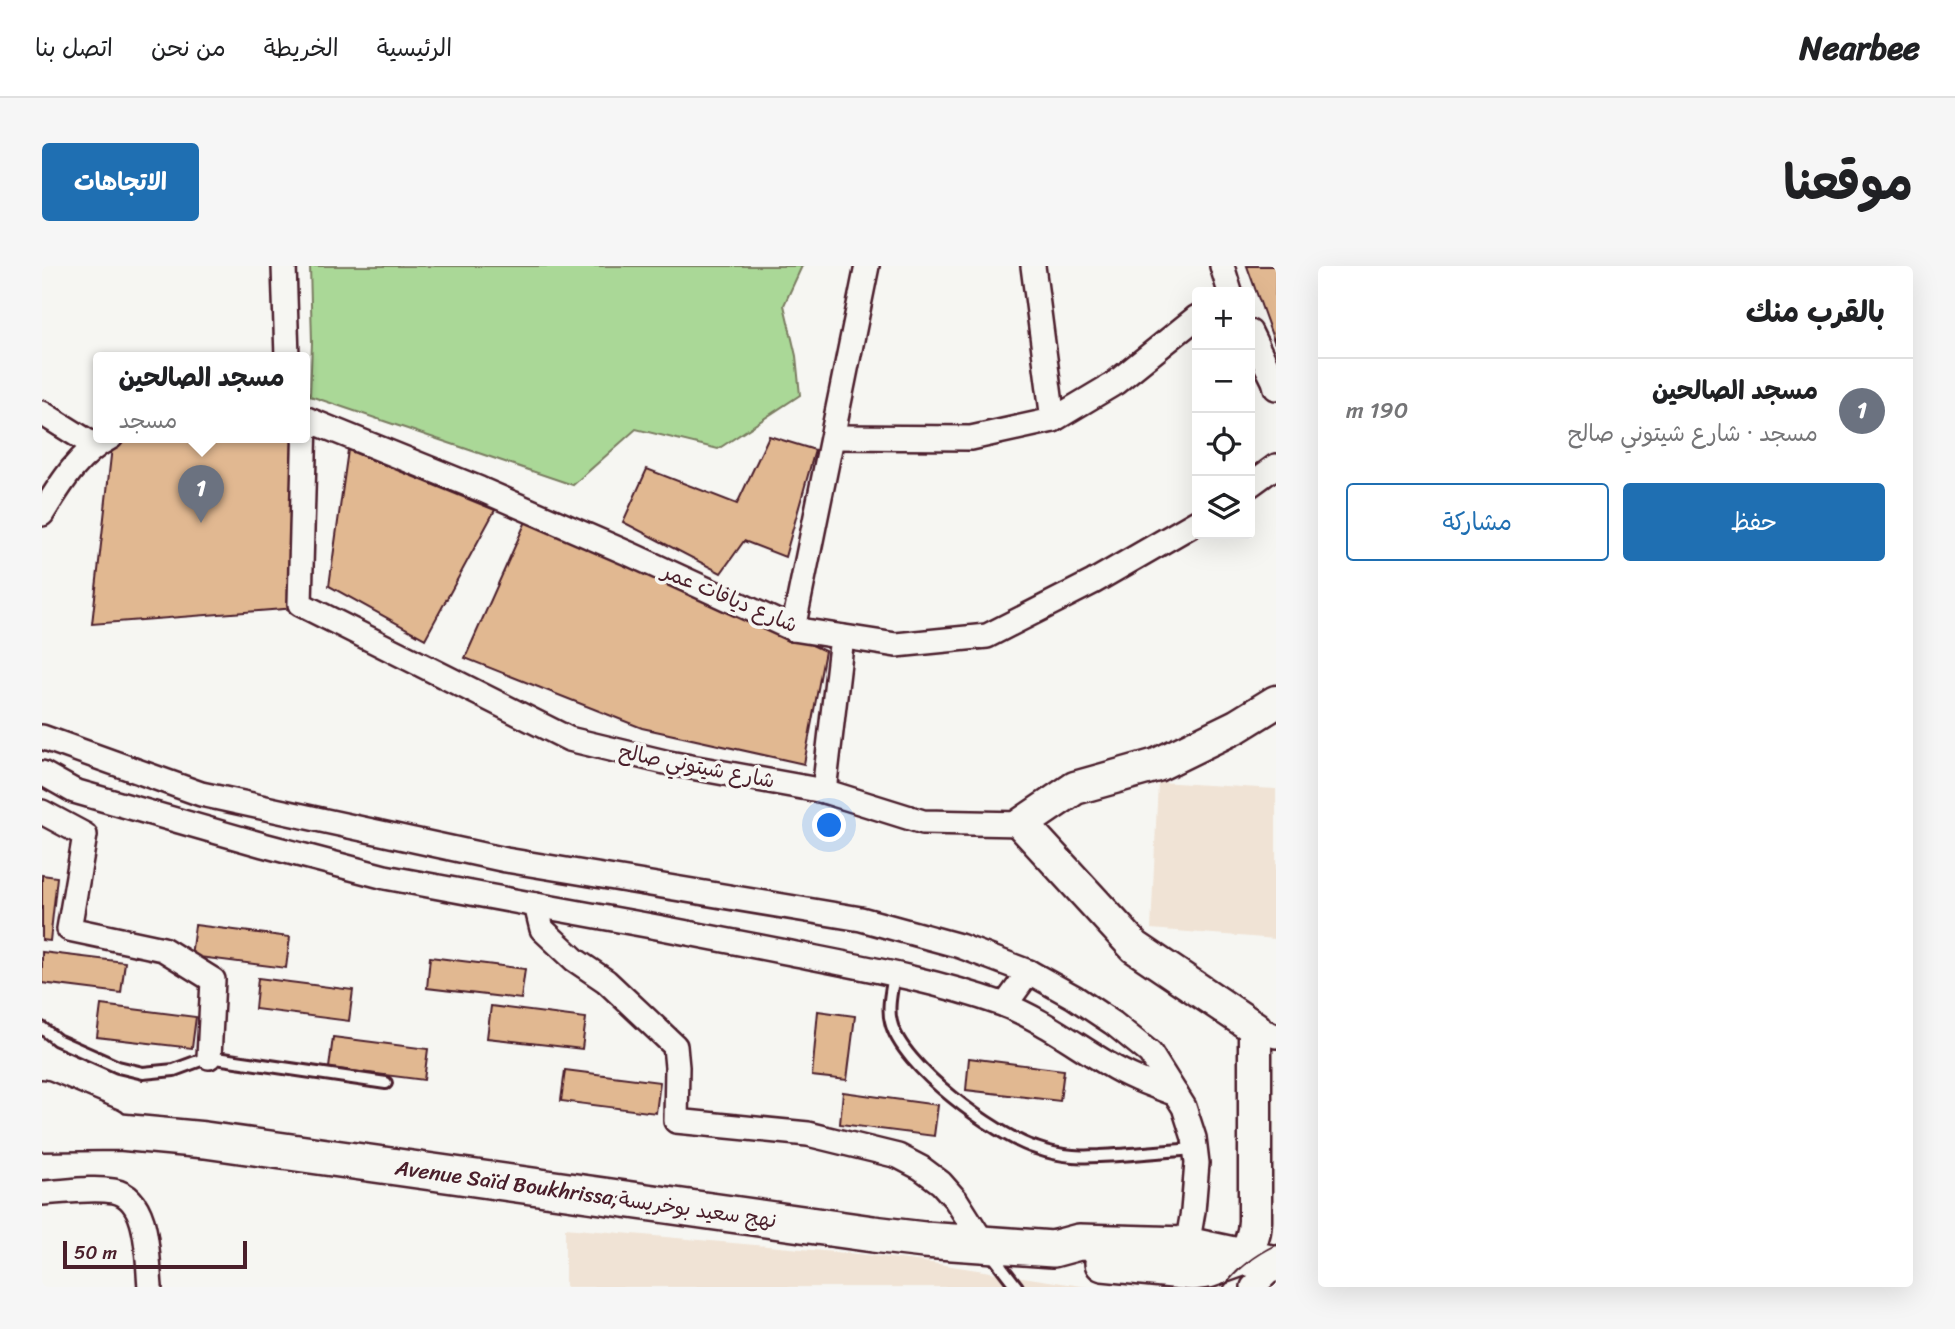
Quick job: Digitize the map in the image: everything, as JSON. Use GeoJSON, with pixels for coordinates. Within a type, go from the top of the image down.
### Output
{"type":"FeatureCollection","features":[{"type":"Feature","properties":{"kind":"main road","name":"Avenue Saïd Boukhrissa;نهج سعيد بوخريسة"},"geometry":{"type":"LineString","coordinates":[[42,1098],[120,1132]]}},
{"type":"Feature","properties":{"kind":"main road","name":"Avenue Saïd Boukhrissa;نهج سعيد بوخريسة"},"geometry":{"type":"LineString","coordinates":[[42,1133],[120,1132],[205,1140],[873,1234],[1053,1249],[1085,1261],[1190,1268],[1263,1268]]}},
{"type":"Feature","properties":{"kind":"street"},"geometry":{"type":"LineString","coordinates":[[284,266],[287,352]]}},
{"type":"Feature","properties":{"kind":"street"},"geometry":{"type":"LineString","coordinates":[[793,629],[867,266]]}},
{"type":"Feature","properties":{"kind":"street"},"geometry":{"type":"LineString","coordinates":[[1033,266],[1053,420]]}},
{"type":"Feature","properties":{"kind":"street"},"geometry":{"type":"LineString","coordinates":[[1222,266],[1228,287]]}},
{"type":"Feature","properties":{"kind":"street"},"geometry":{"type":"LineString","coordinates":[[834,437],[971,438],[1053,420],[1115,383],[1192,321]]}},
{"type":"Feature","properties":{"kind":"street"},"geometry":{"type":"LineString","coordinates":[[1255,342],[1275,383]]}},
{"type":"Feature","properties":{"kind":"street"},"geometry":{"type":"LineString","coordinates":[[42,413],[93,436]]}},
{"type":"Feature","properties":{"kind":"street","name":"شارع ديافات عمر"},"geometry":{"type":"LineString","coordinates":[[310,421],[480,489],[793,629],[896,645],[987,636],[1093,582],[1192,525]]}},
{"type":"Feature","properties":{"kind":"street"},"geometry":{"type":"LineString","coordinates":[[42,514],[66,474],[101,443]]}},
{"type":"Feature","properties":{"kind":"street","name":"شارع شيتوني صالح"},"geometry":{"type":"LineString","coordinates":[[304,443],[300,604],[569,739],[669,763],[824,791],[923,822],[1021,824]]}},
{"type":"Feature","properties":{"kind":"street"},"geometry":{"type":"LineString","coordinates":[[1255,481],[1276,466]]}},
{"type":"Feature","properties":{"kind":"street"},"geometry":{"type":"LineString","coordinates":[[824,791],[842,637]]}},
{"type":"Feature","properties":{"kind":"street"},"geometry":{"type":"LineString","coordinates":[[1263,1268],[1254,1231],[1265,1032],[1135,947],[1021,824],[1075,788],[1157,765],[1237,726],[1276,702]]}},
{"type":"Feature","properties":{"kind":"street"},"geometry":{"type":"LineString","coordinates":[[42,737],[201,794],[506,860],[861,919],[960,946],[1029,972],[1074,997],[1150,1053],[1184,1107],[1195,1149],[1196,1184],[1190,1268]]}},
{"type":"Feature","properties":{"kind":"street"},"geometry":{"type":"LineString","coordinates":[[42,773],[74,791],[385,877],[629,921],[894,974],[972,995],[1005,1005],[1138,1080],[1176,1094]]}},
{"type":"Feature","properties":{"kind":"street"},"geometry":{"type":"LineString","coordinates":[[42,813],[85,835],[69,929],[163,949],[213,980],[209,1057]]}},
{"type":"Feature","properties":{"kind":"street"},"geometry":{"type":"LineString","coordinates":[[536,905],[542,929],[575,960],[606,981],[675,1046],[676,1121],[808,1134],[898,1156],[941,1182],[984,1244]]}},
{"type":"Feature","properties":{"kind":"street"},"geometry":{"type":"LineString","coordinates":[[1005,1005],[1029,972]]}},
{"type":"Feature","properties":{"kind":"street"},"geometry":{"type":"LineString","coordinates":[[42,1193],[104,1190],[132,1198],[143,1222],[150,1287]]}},
{"type":"Feature","properties":{"kind":"lane"},"geometry":{"type":"LineString","coordinates":[[894,974],[890,1021],[898,1041],[917,1064],[946,1091],[1001,1131],[1035,1148],[1072,1156],[1112,1156],[1195,1149]]}},
{"type":"Feature","properties":{"kind":"lane"},"geometry":{"type":"LineString","coordinates":[[42,1028],[57,1040],[118,1067],[143,1073],[174,1070],[209,1057],[386,1083]]}},
{"type":"Feature","properties":{"kind":"lane"},"geometry":{"type":"LineString","coordinates":[[984,1244],[1017,1287]]}},
{"type":"Feature","properties":{"kind":"shaded area"},"geometry":{"type":"Polygon","coordinates":[[[1158,782],[1276,789],[1276,939],[1151,929],[1158,782]]]}},
{"type":"Feature","properties":{"kind":"shaded area"},"geometry":{"type":"Polygon","coordinates":[[[565,1228],[868,1255],[1088,1287],[565,1287],[565,1228]]]}},
{"type":"Feature","properties":{"kind":"green space"},"geometry":{"type":"Polygon","coordinates":[[[310,266],[802,266],[784,305],[796,356],[800,395],[718,449],[636,429],[573,485],[310,396],[310,266]]]}},
{"type":"Feature","properties":{"kind":"building"},"geometry":{"type":"Polygon","coordinates":[[[1247,266],[1276,266],[1275,344],[1255,287],[1247,266]]]}},
{"type":"Feature","properties":{"kind":"building"},"geometry":{"type":"Polygon","coordinates":[[[769,436],[815,450],[785,557],[744,541],[721,573],[623,522],[647,469],[737,504],[769,436]]]}},
{"type":"Feature","properties":{"kind":"building"},"geometry":{"type":"Polygon","coordinates":[[[112,443],[301,443],[296,608],[92,624],[112,443]]]}},
{"type":"Feature","properties":{"kind":"building"},"geometry":{"type":"Polygon","coordinates":[[[348,450],[495,510],[425,639],[329,586],[348,450]]]}},
{"type":"Feature","properties":{"kind":"building"},"geometry":{"type":"Polygon","coordinates":[[[527,519],[659,575],[825,651],[804,764],[642,728],[465,658],[527,519]]]}},
{"type":"Feature","properties":{"kind":"building"},"geometry":{"type":"Polygon","coordinates":[[[42,875],[57,877],[50,941],[42,940],[42,875]]]}},
{"type":"Feature","properties":{"kind":"building"},"geometry":{"type":"Polygon","coordinates":[[[195,925],[290,937],[286,968],[191,956],[195,925]]]}},
{"type":"Feature","properties":{"kind":"building"},"geometry":{"type":"Polygon","coordinates":[[[42,952],[125,962],[121,993],[42,983],[42,952]]]}},
{"type":"Feature","properties":{"kind":"building"},"geometry":{"type":"Polygon","coordinates":[[[430,957],[525,969],[521,999],[427,988],[430,957]]]}},
{"type":"Feature","properties":{"kind":"building"},"geometry":{"type":"Polygon","coordinates":[[[258,978],[353,990],[349,1021],[255,1009],[258,978]]]}},
{"type":"Feature","properties":{"kind":"building"},"geometry":{"type":"Polygon","coordinates":[[[101,1005],[196,1017],[192,1048],[97,1037],[101,1005]]]}},
{"type":"Feature","properties":{"kind":"building"},"geometry":{"type":"Polygon","coordinates":[[[491,1006],[586,1018],[582,1049],[487,1038],[491,1006]]]}},
{"type":"Feature","properties":{"kind":"building"},"geometry":{"type":"Polygon","coordinates":[[[818,1011],[855,1016],[847,1080],[812,1076],[818,1011]]]}},
{"type":"Feature","properties":{"kind":"building"},"geometry":{"type":"Polygon","coordinates":[[[333,1037],[428,1049],[424,1080],[329,1068],[333,1037]]]}},
{"type":"Feature","properties":{"kind":"building"},"geometry":{"type":"Polygon","coordinates":[[[969,1058],[1064,1070],[1060,1101],[966,1090],[969,1058]]]}},
{"type":"Feature","properties":{"kind":"building"},"geometry":{"type":"Polygon","coordinates":[[[565,1070],[660,1082],[656,1113],[561,1101],[565,1070]]]}},
{"type":"Feature","properties":{"kind":"building"},"geometry":{"type":"Polygon","coordinates":[[[843,1092],[938,1105],[934,1136],[840,1124],[843,1092]]]}},
{"type":"Feature","properties":{"kind":"tram line"},"geometry":{"type":"LineString","coordinates":[[1224,1287],[1247,1263],[1276,1245]]}},
{"type":"Feature","properties":{"kind":"place","name":"مسجد الصالحين"},"geometry":{"type":"Point","coordinates":[201,523]}}]}
